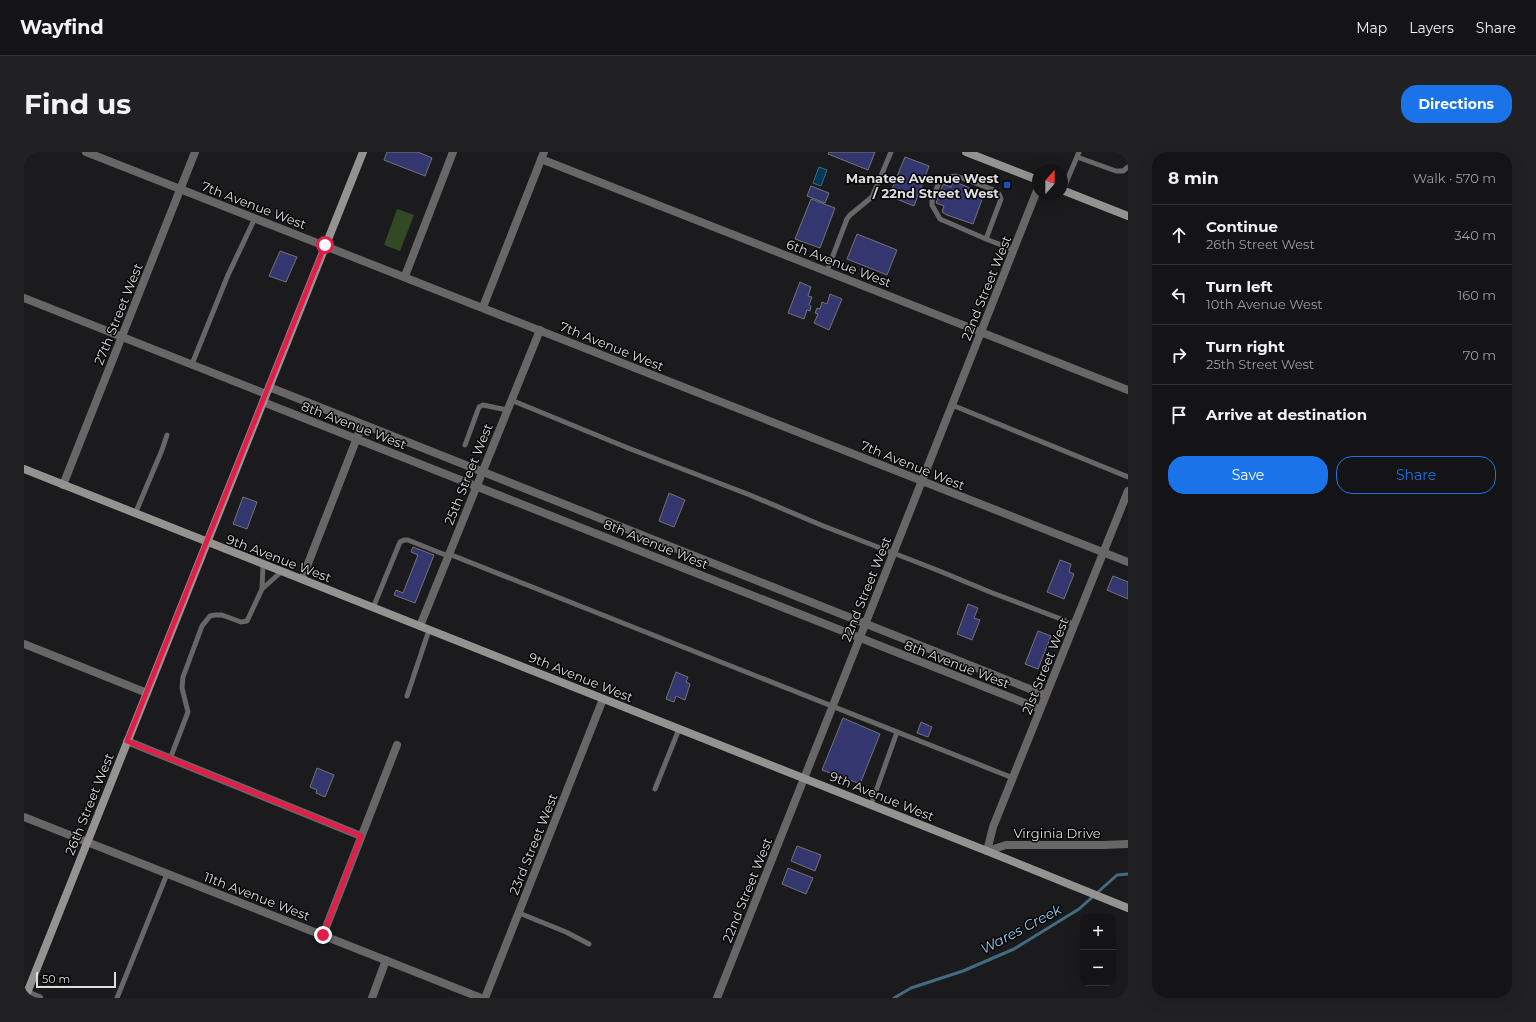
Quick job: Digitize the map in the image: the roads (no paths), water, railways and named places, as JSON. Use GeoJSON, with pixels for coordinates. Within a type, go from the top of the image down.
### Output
{"type":"FeatureCollection","features":[{"type":"Feature","properties":{"kind":"street","name":"7th Avenue West"},"geometry":{"type":"LineString","coordinates":[[86,152],[405,276],[922,482],[1128,562]]}},
{"type":"Feature","properties":{"kind":"street","name":"27th Street West"},"geometry":{"type":"LineString","coordinates":[[63,485],[195,152]]}},
{"type":"Feature","properties":{"kind":"street","name":"26th Street West"},"geometry":{"type":"LineString","coordinates":[[25,994],[363,152]]}},
{"type":"Feature","properties":{"kind":"street"},"geometry":{"type":"LineString","coordinates":[[405,276],[453,152]]}},
{"type":"Feature","properties":{"kind":"street"},"geometry":{"type":"LineString","coordinates":[[966,152],[976,154],[1032,177]]}},
{"type":"Feature","properties":{"kind":"street"},"geometry":{"type":"LineString","coordinates":[[483,308],[542,156]]}},
{"type":"Feature","properties":{"kind":"street","name":"6th Avenue West"},"geometry":{"type":"LineString","coordinates":[[542,156],[826,271],[1128,390]]}},
{"type":"Feature","properties":{"kind":"street"},"geometry":{"type":"LineString","coordinates":[[1068,192],[1128,216]]}},
{"type":"Feature","properties":{"kind":"street","name":"22nd Street West"},"geometry":{"type":"LineString","coordinates":[[717,998],[1033,200]]}},
{"type":"Feature","properties":{"kind":"street","name":"8th Avenue West"},"geometry":{"type":"LineString","coordinates":[[24,298],[192,364],[362,425],[1045,695]]}},
{"type":"Feature","properties":{"kind":"street","name":"25th Street West"},"geometry":{"type":"LineString","coordinates":[[420,626],[540,330]]}},
{"type":"Feature","properties":{"kind":"street","name":"8th Avenue West"},"geometry":{"type":"LineString","coordinates":[[263,402],[1040,709]]}},
{"type":"Feature","properties":{"kind":"street"},"geometry":{"type":"LineString","coordinates":[[302,579],[362,425]]}},
{"type":"Feature","properties":{"kind":"street","name":"9th Avenue West"},"geometry":{"type":"LineString","coordinates":[[24,469],[1128,908]]}},
{"type":"Feature","properties":{"kind":"street","name":"21st Street West"},"geometry":{"type":"LineString","coordinates":[[987,851],[993,827],[1128,491]]}},
{"type":"Feature","properties":{"kind":"street"},"geometry":{"type":"LineString","coordinates":[[24,644],[147,693]]}},
{"type":"Feature","properties":{"kind":"street","name":"23rd Street West"},"geometry":{"type":"LineString","coordinates":[[485,998],[603,699]]}},
{"type":"Feature","properties":{"kind":"street"},"geometry":{"type":"LineString","coordinates":[[127,741],[361,836]]}},
{"type":"Feature","properties":{"kind":"street"},"geometry":{"type":"LineString","coordinates":[[323,935],[397,745]]}},
{"type":"Feature","properties":{"kind":"street","name":"11th Avenue West"},"geometry":{"type":"LineString","coordinates":[[24,818],[481,998]]}},
{"type":"Feature","properties":{"kind":"street","name":"Virginia Drive"},"geometry":{"type":"LineString","coordinates":[[987,851],[1006,845],[1128,844]]}},
{"type":"Feature","properties":{"kind":"street"},"geometry":{"type":"LineString","coordinates":[[372,998],[386,960]]}},
{"type":"Feature","properties":{"kind":"street"},"geometry":{"type":"LineString","coordinates":[[25,994],[39,998]]}},
{"type":"Feature","properties":{"kind":"lane"},"geometry":{"type":"LineString","coordinates":[[826,271],[847,219],[872,197],[876,191],[891,152]]}},
{"type":"Feature","properties":{"kind":"lane"},"geometry":{"type":"LineString","coordinates":[[1068,176],[1078,154],[1116,171],[1123,171],[1128,167]]}},
{"type":"Feature","properties":{"kind":"lane"},"geometry":{"type":"LineString","coordinates":[[986,239],[1001,199],[999,194],[994,190],[956,176],[949,176],[939,182],[932,205],[940,219],[986,239],[1014,250]]}},
{"type":"Feature","properties":{"kind":"lane"},"geometry":{"type":"LineString","coordinates":[[192,364],[228,275],[255,218]]}},
{"type":"Feature","properties":{"kind":"lane"},"geometry":{"type":"LineString","coordinates":[[512,400],[628,448],[1074,624]]}},
{"type":"Feature","properties":{"kind":"lane"},"geometry":{"type":"LineString","coordinates":[[465,445],[479,407],[484,405],[507,410]]}},
{"type":"Feature","properties":{"kind":"lane"},"geometry":{"type":"LineString","coordinates":[[952,405],[1128,477]]}},
{"type":"Feature","properties":{"kind":"lane"},"geometry":{"type":"LineString","coordinates":[[135,514],[162,450],[166,435]]}},
{"type":"Feature","properties":{"kind":"lane"},"geometry":{"type":"LineString","coordinates":[[373,608],[400,542],[408,540],[1013,778]]}},
{"type":"Feature","properties":{"kind":"lane"},"geometry":{"type":"LineString","coordinates":[[170,759],[188,712],[182,688],[183,677],[202,626],[210,616],[215,615],[222,615],[241,622],[247,621],[262,589],[263,565]]}},
{"type":"Feature","properties":{"kind":"lane"},"geometry":{"type":"LineString","coordinates":[[262,589],[281,572]]}},
{"type":"Feature","properties":{"kind":"lane"},"geometry":{"type":"LineString","coordinates":[[407,696],[429,630]]}},
{"type":"Feature","properties":{"kind":"lane"},"geometry":{"type":"LineString","coordinates":[[655,789],[679,729]]}},
{"type":"Feature","properties":{"kind":"lane"},"geometry":{"type":"LineString","coordinates":[[871,805],[897,732]]}},
{"type":"Feature","properties":{"kind":"lane"},"geometry":{"type":"LineString","coordinates":[[117,998],[167,874]]}},
{"type":"Feature","properties":{"kind":"lane"},"geometry":{"type":"LineString","coordinates":[[519,913],[566,932],[589,944]]}},
{"type":"Feature","properties":{"kind":"water"},"geometry":{"type":"Polygon","coordinates":[[[819,167],[827,170],[821,186],[813,183],[819,167]]]}},
{"type":"Feature","properties":{"kind":"waterway","name":"Wares Creek"},"geometry":{"type":"LineString","coordinates":[[894,998],[911,988],[963,971],[1014,949],[1079,909],[1117,875],[1128,874]]}},
{"type":"Feature","properties":{"kind":"place","name":"Manatee Avenue West / 22nd Street West"},"geometry":{"type":"Point","coordinates":[1007,185]}}]}
